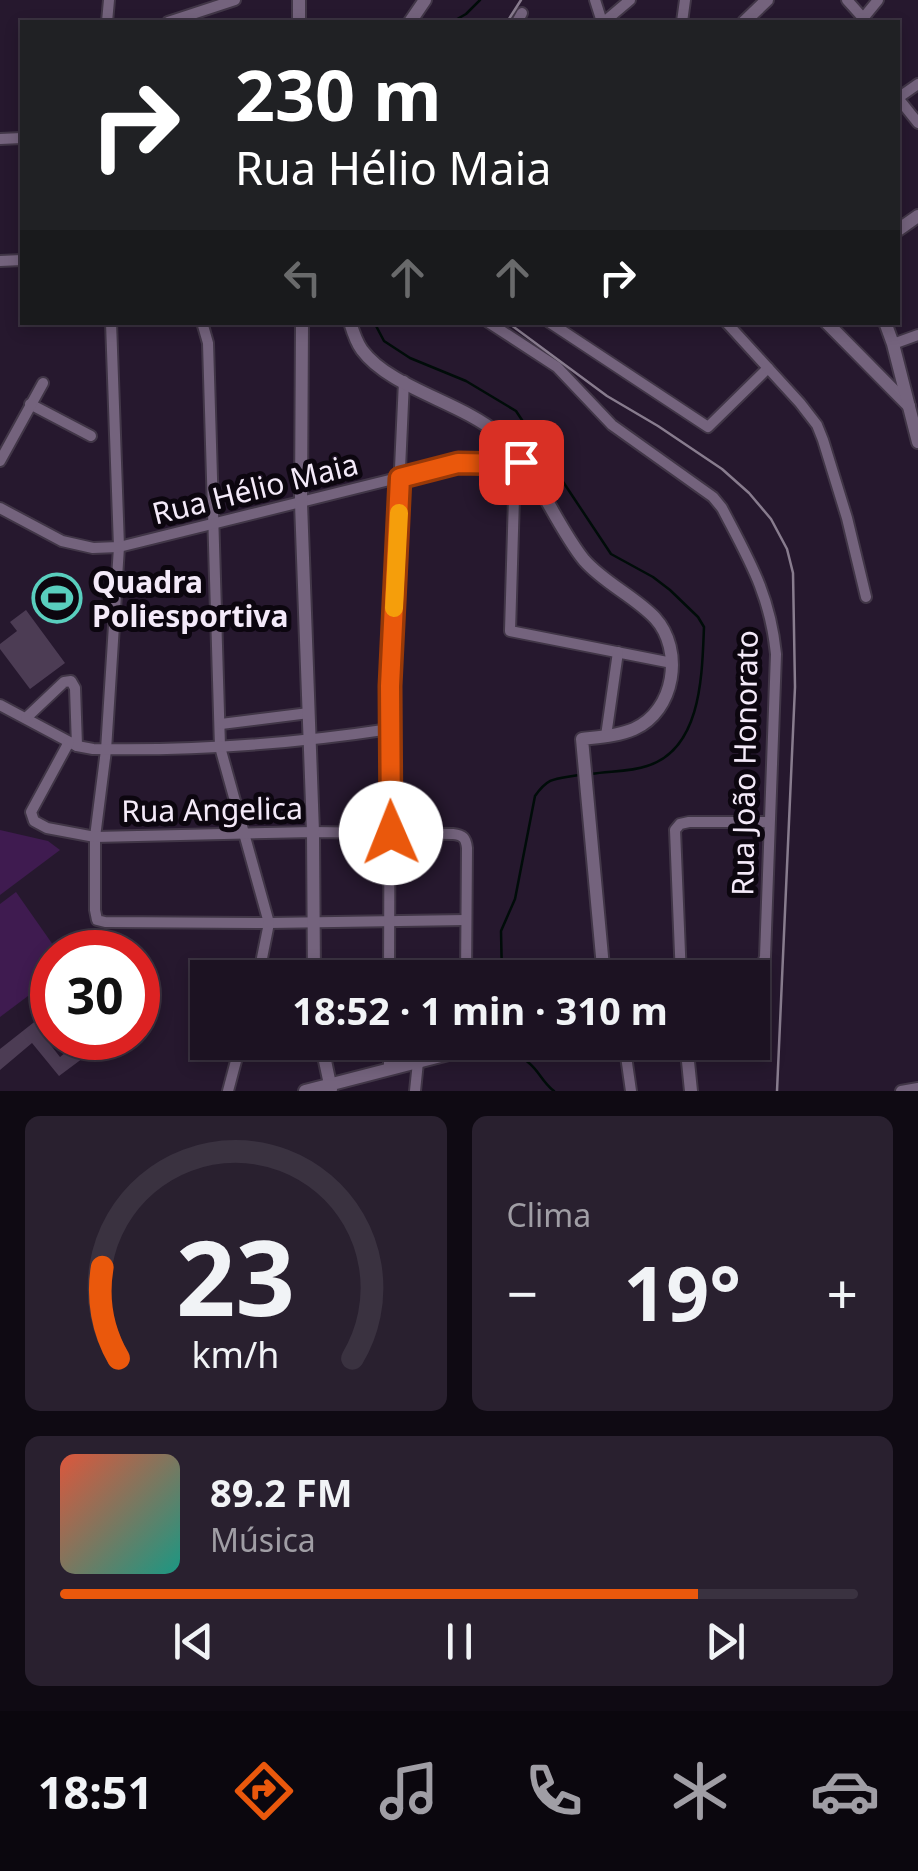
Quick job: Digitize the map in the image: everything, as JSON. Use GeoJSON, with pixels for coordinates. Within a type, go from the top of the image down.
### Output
{"type":"FeatureCollection","features":[{"type":"Feature","properties":{"kind":"street"},"geometry":{"type":"LineString","coordinates":[[174,20],[235,0]]}},
{"type":"Feature","properties":{"kind":"street"},"geometry":{"type":"LineString","coordinates":[[605,20],[630,0]]}},
{"type":"Feature","properties":{"kind":"street"},"geometry":{"type":"LineString","coordinates":[[746,20],[766,0]]}},
{"type":"Feature","properties":{"kind":"street"},"geometry":{"type":"LineString","coordinates":[[863,20],[878,0]]}},
{"type":"Feature","properties":{"kind":"street"},"geometry":{"type":"LineString","coordinates":[[900,100],[918,123]]}},
{"type":"Feature","properties":{"kind":"street"},"geometry":{"type":"LineString","coordinates":[[111,325],[118,547],[106,750],[96,837],[95,917],[112,922],[466,920],[466,960]]}},
{"type":"Feature","properties":{"kind":"street"},"geometry":{"type":"LineString","coordinates":[[203,325],[208,343],[220,746],[269,923],[262,960]]}},
{"type":"Feature","properties":{"kind":"street"},"geometry":{"type":"LineString","coordinates":[[302,325],[300,503],[310,713],[314,960]]}},
{"type":"Feature","properties":{"kind":"street"},"geometry":{"type":"LineString","coordinates":[[351,325],[363,351],[376,364],[493,429],[504,439],[586,562],[654,617],[670,646],[669,688],[654,715],[634,729],[582,739],[602,960]]}},
{"type":"Feature","properties":{"kind":"street","name":"Rua João Honorato"},"geometry":{"type":"LineString","coordinates":[[492,325],[556,367],[606,420],[700,486],[722,508],[764,592],[774,634],[776,684],[764,960]]}},
{"type":"Feature","properties":{"kind":"street"},"geometry":{"type":"LineString","coordinates":[[554,325],[708,426],[768,368]]}},
{"type":"Feature","properties":{"kind":"street"},"geometry":{"type":"LineString","coordinates":[[729,325],[809,414],[823,440],[866,597]]}},
{"type":"Feature","properties":{"kind":"street"},"geometry":{"type":"LineString","coordinates":[[829,325],[910,406]]}},
{"type":"Feature","properties":{"kind":"street"},"geometry":{"type":"LineString","coordinates":[[886,325],[918,442]]}},
{"type":"Feature","properties":{"kind":"street"},"geometry":{"type":"LineString","coordinates":[[894,344],[918,335]]}},
{"type":"Feature","properties":{"kind":"street"},"geometry":{"type":"LineString","coordinates":[[390,960],[390,730],[404,381]]}},
{"type":"Feature","properties":{"kind":"street"},"geometry":{"type":"LineString","coordinates":[[0,461],[43,383]]}},
{"type":"Feature","properties":{"kind":"street"},"geometry":{"type":"LineString","coordinates":[[30,404],[91,436]]}},
{"type":"Feature","properties":{"kind":"street","name":"Rua Hélio Maia"},"geometry":{"type":"LineString","coordinates":[[0,508],[62,541],[94,548],[118,547],[458,463],[518,463]]}},
{"type":"Feature","properties":{"kind":"street"},"geometry":{"type":"LineString","coordinates":[[518,463],[510,631],[672,664]]}},
{"type":"Feature","properties":{"kind":"street"},"geometry":{"type":"LineString","coordinates":[[606,736],[618,652]]}},
{"type":"Feature","properties":{"kind":"street"},"geometry":{"type":"LineString","coordinates":[[26,718],[70,680],[75,688],[73,744]]}},
{"type":"Feature","properties":{"kind":"street"},"geometry":{"type":"LineString","coordinates":[[0,704],[73,744],[106,750],[309,742],[390,730]]}},
{"type":"Feature","properties":{"kind":"street"},"geometry":{"type":"LineString","coordinates":[[220,724],[310,713]]}},
{"type":"Feature","properties":{"kind":"street","name":"Rua Angelica"},"geometry":{"type":"LineString","coordinates":[[73,744],[33,806],[32,817],[37,824],[96,837],[313,832],[462,836],[466,840],[466,920]]}},
{"type":"Feature","properties":{"kind":"street"},"geometry":{"type":"LineString","coordinates":[[680,960],[674,833],[680,824],[689,822],[769,822]]}},
{"type":"Feature","properties":{"kind":"street"},"geometry":{"type":"LineString","coordinates":[[228,1091],[236,1060]]}},
{"type":"Feature","properties":{"kind":"street"},"geometry":{"type":"LineString","coordinates":[[325,1060],[331,1088]]}},
{"type":"Feature","properties":{"kind":"street"},"geometry":{"type":"LineString","coordinates":[[388,1060],[388,1069]]}},
{"type":"Feature","properties":{"kind":"street"},"geometry":{"type":"LineString","coordinates":[[305,1091],[331,1088],[424,1060]]}},
{"type":"Feature","properties":{"kind":"street"},"geometry":{"type":"LineString","coordinates":[[627,1060],[631,1091]]}},
{"type":"Feature","properties":{"kind":"street"},"geometry":{"type":"LineString","coordinates":[[688,1060],[691,1091]]}},
{"type":"Feature","properties":{"kind":"street"},"geometry":{"type":"LineString","coordinates":[[415,1091],[418,1062]]}},
{"type":"Feature","properties":{"kind":"street"},"geometry":{"type":"LineString","coordinates":[[901,1091],[918,1088]]}},
{"type":"Feature","properties":{"kind":"shaded area","name":"Quadra Poliesportiva"},"geometry":{"type":"Polygon","coordinates":[[[56,572],[82,603],[57,624],[31,593],[56,572]]]}},
{"type":"Feature","properties":{"kind":"shaded area"},"geometry":{"type":"Polygon","coordinates":[[[0,830],[48,841],[60,850],[0,895],[0,830]]]}},
{"type":"Feature","properties":{"kind":"shaded area"},"geometry":{"type":"Polygon","coordinates":[[[16,892],[43,930],[30,930],[30,994],[0,1017],[0,904],[16,892]]]}},
{"type":"Feature","properties":{"kind":"building"},"geometry":{"type":"Polygon","coordinates":[[[26,610],[65,663],[30,689],[0,649],[0,644],[17,631],[10,622],[26,610]]]}},
{"type":"Feature","properties":{"kind":"building"},"geometry":{"type":"Polygon","coordinates":[[[30,1025],[30,1045],[0,1070],[0,1049],[30,1025]]]}},
{"type":"Feature","properties":{"kind":"building"},"geometry":{"type":"Polygon","coordinates":[[[46,1060],[80,1060],[59,1076],[46,1060]]]}},
{"type":"Feature","properties":{"kind":"waterway"},"geometry":{"type":"LineString","coordinates":[[456,20],[480,0]]}},
{"type":"Feature","properties":{"kind":"waterway"},"geometry":{"type":"LineString","coordinates":[[376,325],[384,341],[410,358],[466,381],[516,411],[611,554],[670,590],[704,627],[700,687],[689,727],[679,744],[647,766],[591,774]]}},
{"type":"Feature","properties":{"kind":"waterway"},"geometry":{"type":"LineString","coordinates":[[502,960],[501,931],[515,899],[535,796],[549,782],[579,775]]}},
{"type":"Feature","properties":{"kind":"waterway"},"geometry":{"type":"LineString","coordinates":[[526,1060],[554,1091]]}},
{"type":"Feature","properties":{"kind":"railway"},"geometry":{"type":"LineString","coordinates":[[508,20],[521,0]]}},
{"type":"Feature","properties":{"kind":"railway"},"geometry":{"type":"LineString","coordinates":[[511,325],[607,396],[722,469],[771,519],[787,549],[793,573],[795,687],[777,1091]]}},
{"type":"Feature","properties":{"kind":"slow traffic"},"geometry":{"type":"LineString","coordinates":[[394,608],[399,513]]}},
{"type":"Feature","properties":{"kind":"place","name":"Quadra Poliesportiva"},"geometry":{"type":"Point","coordinates":[57,598]}},
{"type":"Feature","properties":{"kind":"route"},"geometry":{"type":"LineString","coordinates":[[391,833],[390,686],[400,478],[458,463],[521,462]]}}]}
